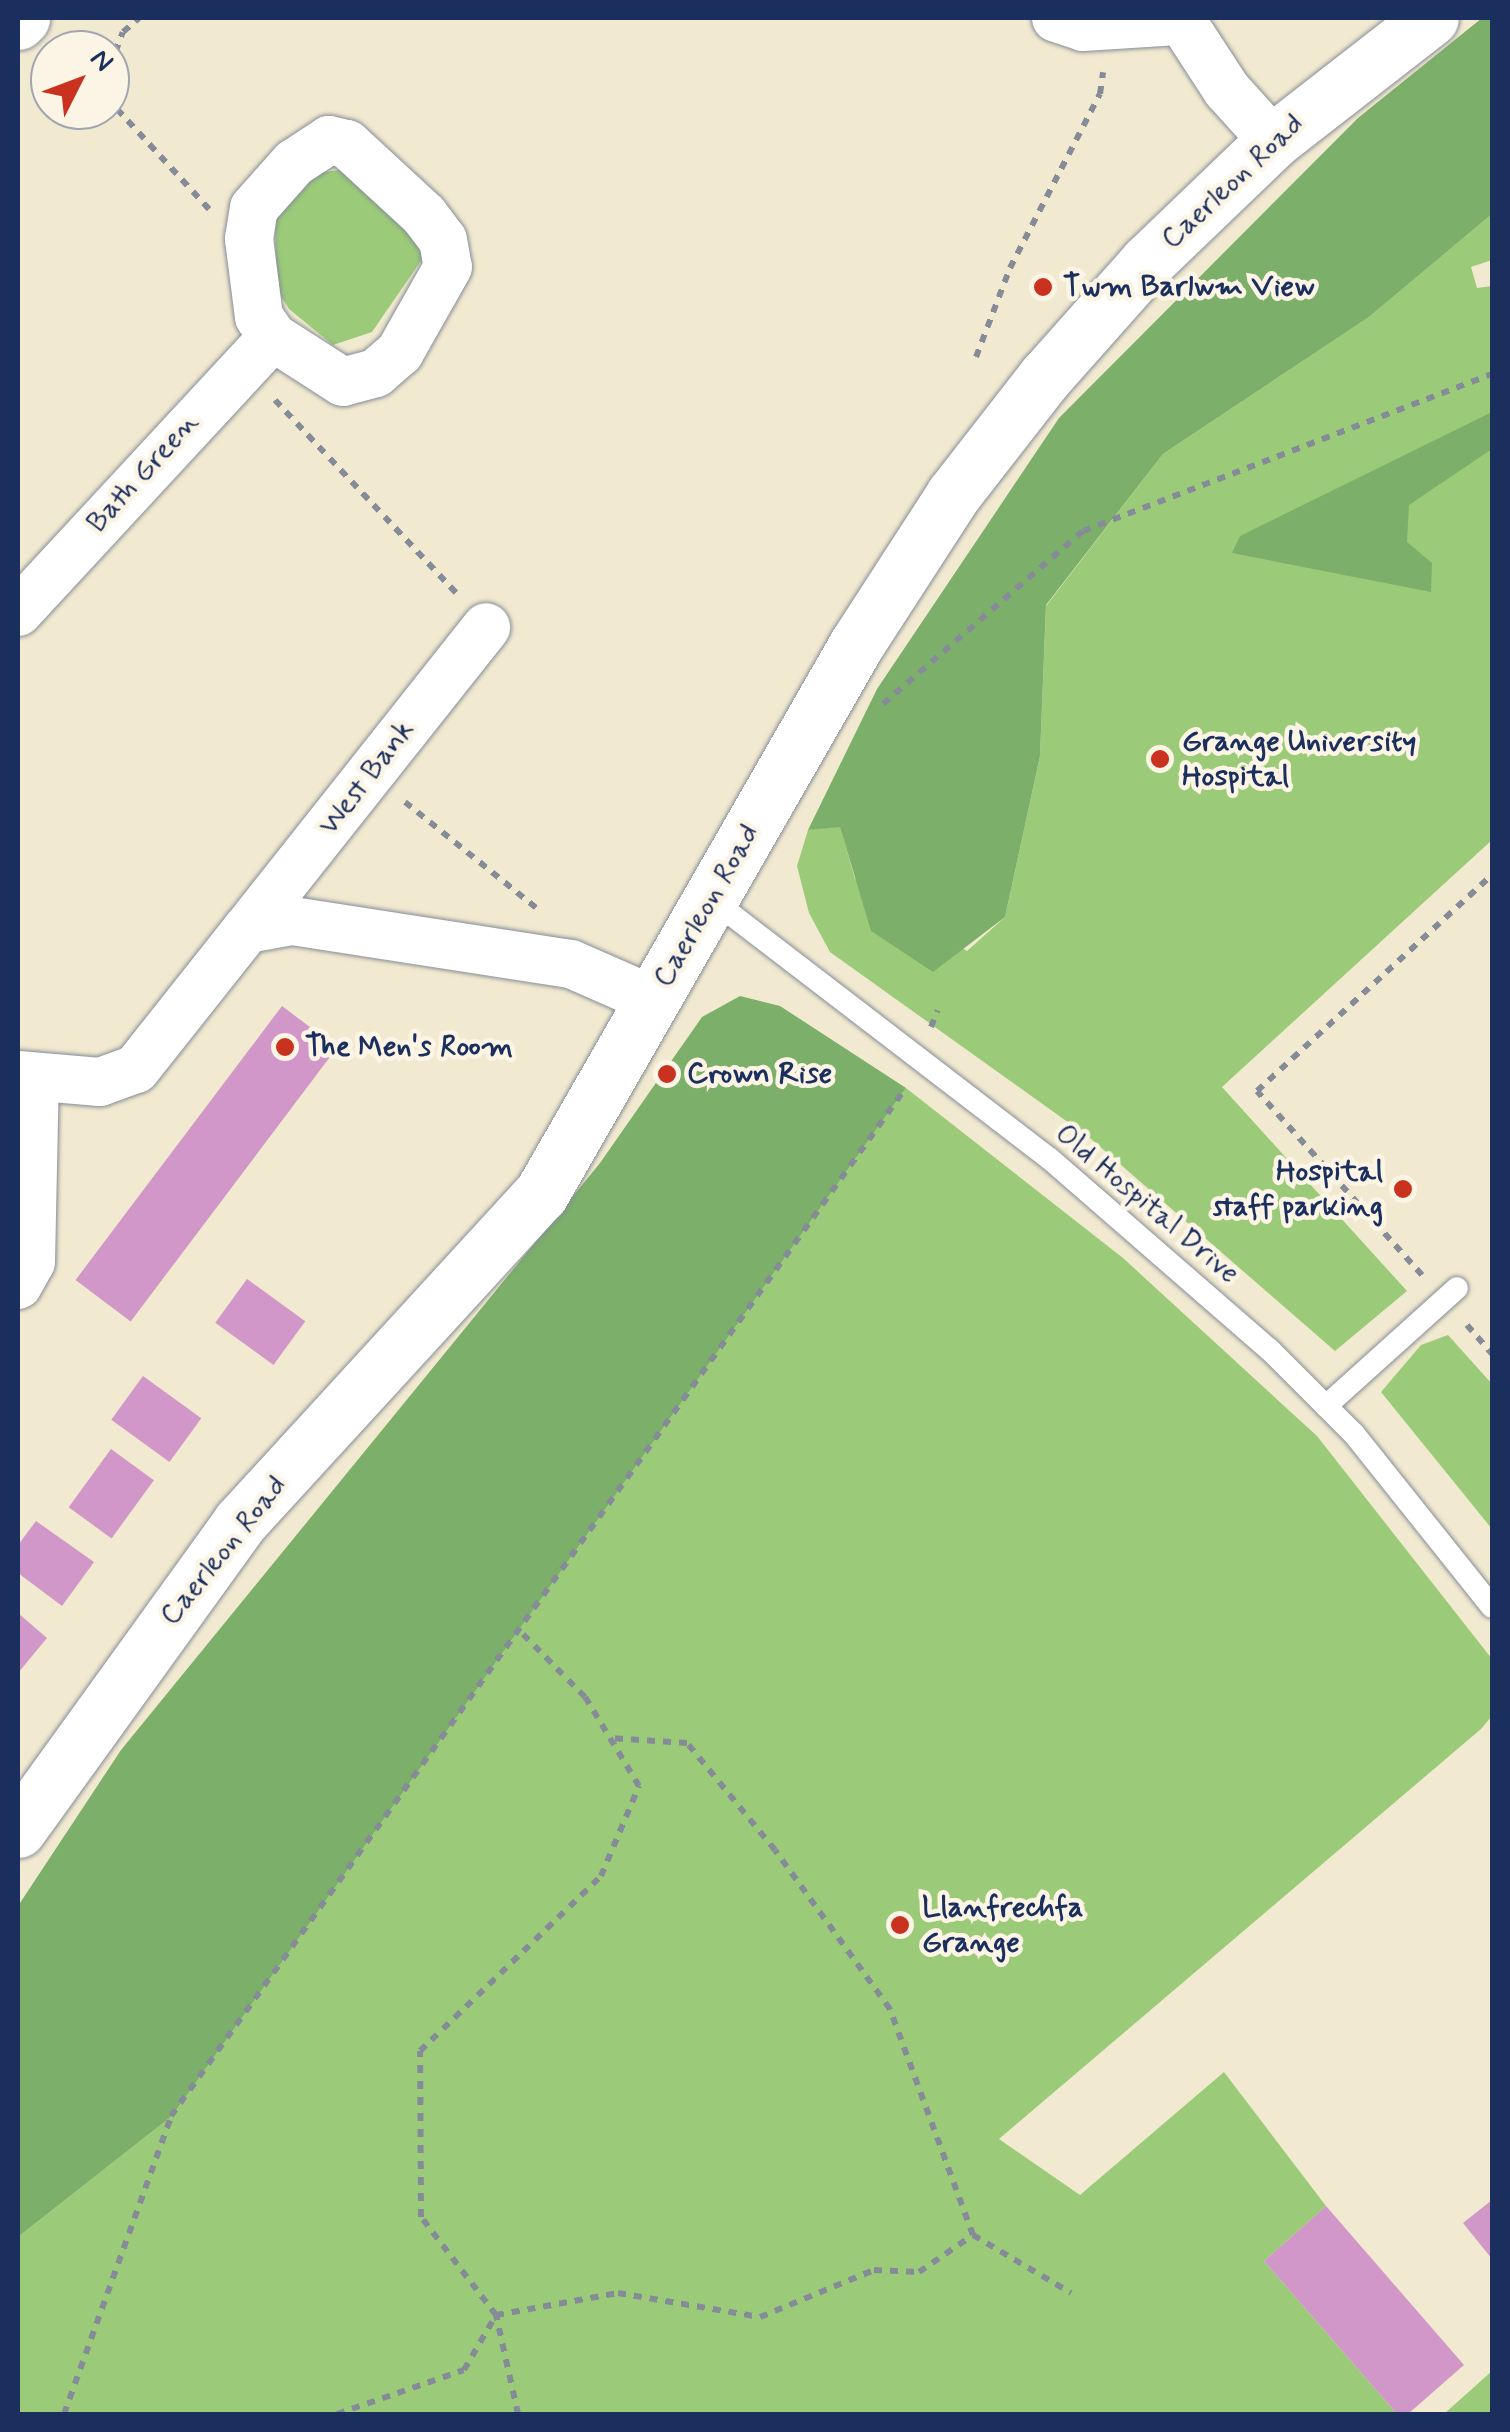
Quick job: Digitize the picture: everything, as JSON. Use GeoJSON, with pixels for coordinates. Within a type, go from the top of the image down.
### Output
{"type":"FeatureCollection","features":[{"type":"Feature","properties":{"kind":"main road","name":"Caerleon Road"},"geometry":{"type":"LineString","coordinates":[[18,1830],[240,1522],[541,1194],[856,645],[954,495],[1045,376],[1147,262],[1273,142],[1430,18]]}},
{"type":"Feature","properties":{"kind":"street"},"geometry":{"type":"LineString","coordinates":[[1056,18],[1083,27],[1179,19],[1273,142]]}},
{"type":"Feature","properties":{"kind":"street"},"geometry":{"type":"LineString","coordinates":[[329,140],[347,144],[424,215],[443,240],[448,267],[400,352],[376,374],[344,382],[257,351],[259,317],[249,239],[254,208],[316,147],[329,140]]}},
{"type":"Feature","properties":{"kind":"street","name":"Bath Green"},"geometry":{"type":"LineString","coordinates":[[18,612],[257,351]]}},
{"type":"Feature","properties":{"kind":"street","name":"West Bank"},"geometry":{"type":"LineString","coordinates":[[247,930],[486,627]]}},
{"type":"Feature","properties":{"kind":"street"},"geometry":{"type":"LineString","coordinates":[[18,1285],[31,1262],[26,1076],[100,1082],[136,1069],[247,930],[292,921],[571,964],[653,1000]]}},
{"type":"Feature","properties":{"kind":"lane","name":"Old Hospital Drive"},"geometry":{"type":"LineString","coordinates":[[712,899],[1178,1266],[1326,1406],[1492,1607]]}},
{"type":"Feature","properties":{"kind":"lane"},"geometry":{"type":"LineString","coordinates":[[1326,1406],[1450,1294]]}},
{"type":"Feature","properties":{"kind":"path"},"geometry":{"type":"LineString","coordinates":[[976,357],[1010,268],[1100,94],[1110,26]]}},
{"type":"Feature","properties":{"kind":"path"},"geometry":{"type":"LineString","coordinates":[[130,124],[219,219]]}},
{"type":"Feature","properties":{"kind":"path"},"geometry":{"type":"LineString","coordinates":[[257,351],[486,627]]}},
{"type":"Feature","properties":{"kind":"path"},"geometry":{"type":"LineString","coordinates":[[867,718],[1083,531],[1492,374]]}},
{"type":"Feature","properties":{"kind":"path"},"geometry":{"type":"LineString","coordinates":[[389,790],[552,921]]}},
{"type":"Feature","properties":{"kind":"path"},"geometry":{"type":"LineString","coordinates":[[1492,875],[1257,1091],[1450,1294],[1492,1354]]}},
{"type":"Feature","properties":{"kind":"path"},"geometry":{"type":"LineString","coordinates":[[64,2414],[172,2116],[906,1088],[938,1010]]}},
{"type":"Feature","properties":{"kind":"path"},"geometry":{"type":"LineString","coordinates":[[518,2414],[496,2315],[421,2216],[420,2051],[601,1876],[639,1786],[585,1697],[519,1630]]}},
{"type":"Feature","properties":{"kind":"path"},"geometry":{"type":"LineString","coordinates":[[610,1738],[687,1743],[810,1898],[890,2008],[973,2235],[1071,2294]]}},
{"type":"Feature","properties":{"kind":"path"},"geometry":{"type":"LineString","coordinates":[[337,2414],[464,2370],[496,2315],[618,2293],[760,2316],[874,2270],[919,2272],[973,2235]]}},
{"type":"Feature","properties":{"kind":"green space"},"geometry":{"type":"Polygon","coordinates":[[[1482,18],[1492,18],[1492,214],[1369,317],[1163,454],[1046,605],[1040,756],[1005,917],[933,972],[871,931],[840,827],[808,830],[877,689],[1059,418],[1358,118],[1482,18]]]}},
{"type":"Feature","properties":{"kind":"green space"},"geometry":{"type":"Polygon","coordinates":[[[339,170],[412,221],[425,255],[372,332],[333,345],[289,309],[276,288],[275,210],[316,173],[339,170]]]}},
{"type":"Feature","properties":{"kind":"green space"},"geometry":{"type":"Polygon","coordinates":[[[1492,214],[1492,260],[1471,267],[1477,288],[1492,286],[1492,840],[1222,1087],[1407,1291],[1335,1351],[1090,1138],[830,952],[809,913],[797,866],[808,830],[840,826],[855,879],[967,951],[1005,917],[1040,756],[1046,606],[1163,454],[1369,317],[1492,214]]]}},
{"type":"Feature","properties":{"kind":"green space"},"geometry":{"type":"Polygon","coordinates":[[[1492,412],[1492,449],[1409,505],[1407,542],[1432,563],[1431,592],[1232,553],[1240,536],[1492,412]]]}},
{"type":"Feature","properties":{"kind":"green space"},"geometry":{"type":"Polygon","coordinates":[[[740,996],[780,1006],[906,1088],[172,2116],[18,2237],[18,1906],[121,1750],[600,1163],[702,1017],[740,996]]]}},
{"type":"Feature","properties":{"kind":"green space","name":"Llanfrechfa Grange"},"geometry":{"type":"Polygon","coordinates":[[[906,1088],[1123,1258],[1317,1436],[1492,1659],[1492,1716],[1481,1729],[999,2139],[1080,2195],[1224,2072],[1326,2206],[1264,2261],[1397,2414],[18,2414],[18,2237],[172,2116],[906,1088]]]}},
{"type":"Feature","properties":{"kind":"green space"},"geometry":{"type":"Polygon","coordinates":[[[1448,1335],[1492,1384],[1492,1529],[1381,1392],[1421,1345],[1448,1335]]]}},
{"type":"Feature","properties":{"kind":"green space"},"geometry":{"type":"Polygon","coordinates":[[[1492,2371],[1492,2414],[1444,2414],[1492,2371]]]}},
{"type":"Feature","properties":{"kind":"building"},"geometry":{"type":"Polygon","coordinates":[[[282,1006],[337,1048],[131,1321],[76,1280],[282,1006]]]}},
{"type":"Feature","properties":{"kind":"building"},"geometry":{"type":"Polygon","coordinates":[[[247,1279],[305,1321],[274,1365],[215,1323],[247,1279]]]}},
{"type":"Feature","properties":{"kind":"building"},"geometry":{"type":"Polygon","coordinates":[[[143,1376],[201,1418],[170,1462],[111,1420],[143,1376]]]}},
{"type":"Feature","properties":{"kind":"building"},"geometry":{"type":"Polygon","coordinates":[[[111,1449],[154,1480],[112,1538],[69,1507],[111,1449]]]}},
{"type":"Feature","properties":{"kind":"building"},"geometry":{"type":"Polygon","coordinates":[[[36,1521],[94,1562],[62,1606],[18,1573],[18,1545],[36,1521]]]}},
{"type":"Feature","properties":{"kind":"building"},"geometry":{"type":"Polygon","coordinates":[[[18,1613],[47,1638],[18,1673],[18,1613]]]}},
{"type":"Feature","properties":{"kind":"building"},"geometry":{"type":"Polygon","coordinates":[[[1492,2200],[1492,2259],[1463,2223],[1492,2200]]]}},
{"type":"Feature","properties":{"kind":"building"},"geometry":{"type":"Polygon","coordinates":[[[1326,2206],[1464,2365],[1408,2414],[1397,2414],[1264,2261],[1326,2206]]]}},
{"type":"Feature","properties":{"kind":"place","name":"Twm Barlwm View"},"geometry":{"type":"Point","coordinates":[1043,287]}},
{"type":"Feature","properties":{"kind":"place","name":"Grange University Hospital"},"geometry":{"type":"Point","coordinates":[1160,759]}},
{"type":"Feature","properties":{"kind":"place","name":"The Men's Room"},"geometry":{"type":"Point","coordinates":[285,1047]}},
{"type":"Feature","properties":{"kind":"place","name":"Crown Rise"},"geometry":{"type":"Point","coordinates":[667,1074]}},
{"type":"Feature","properties":{"kind":"place","name":"Hospital staff parking"},"geometry":{"type":"Point","coordinates":[1403,1189]}},
{"type":"Feature","properties":{"kind":"place","name":"Llanfrechfa Grange"},"geometry":{"type":"Point","coordinates":[900,1925]}}]}
